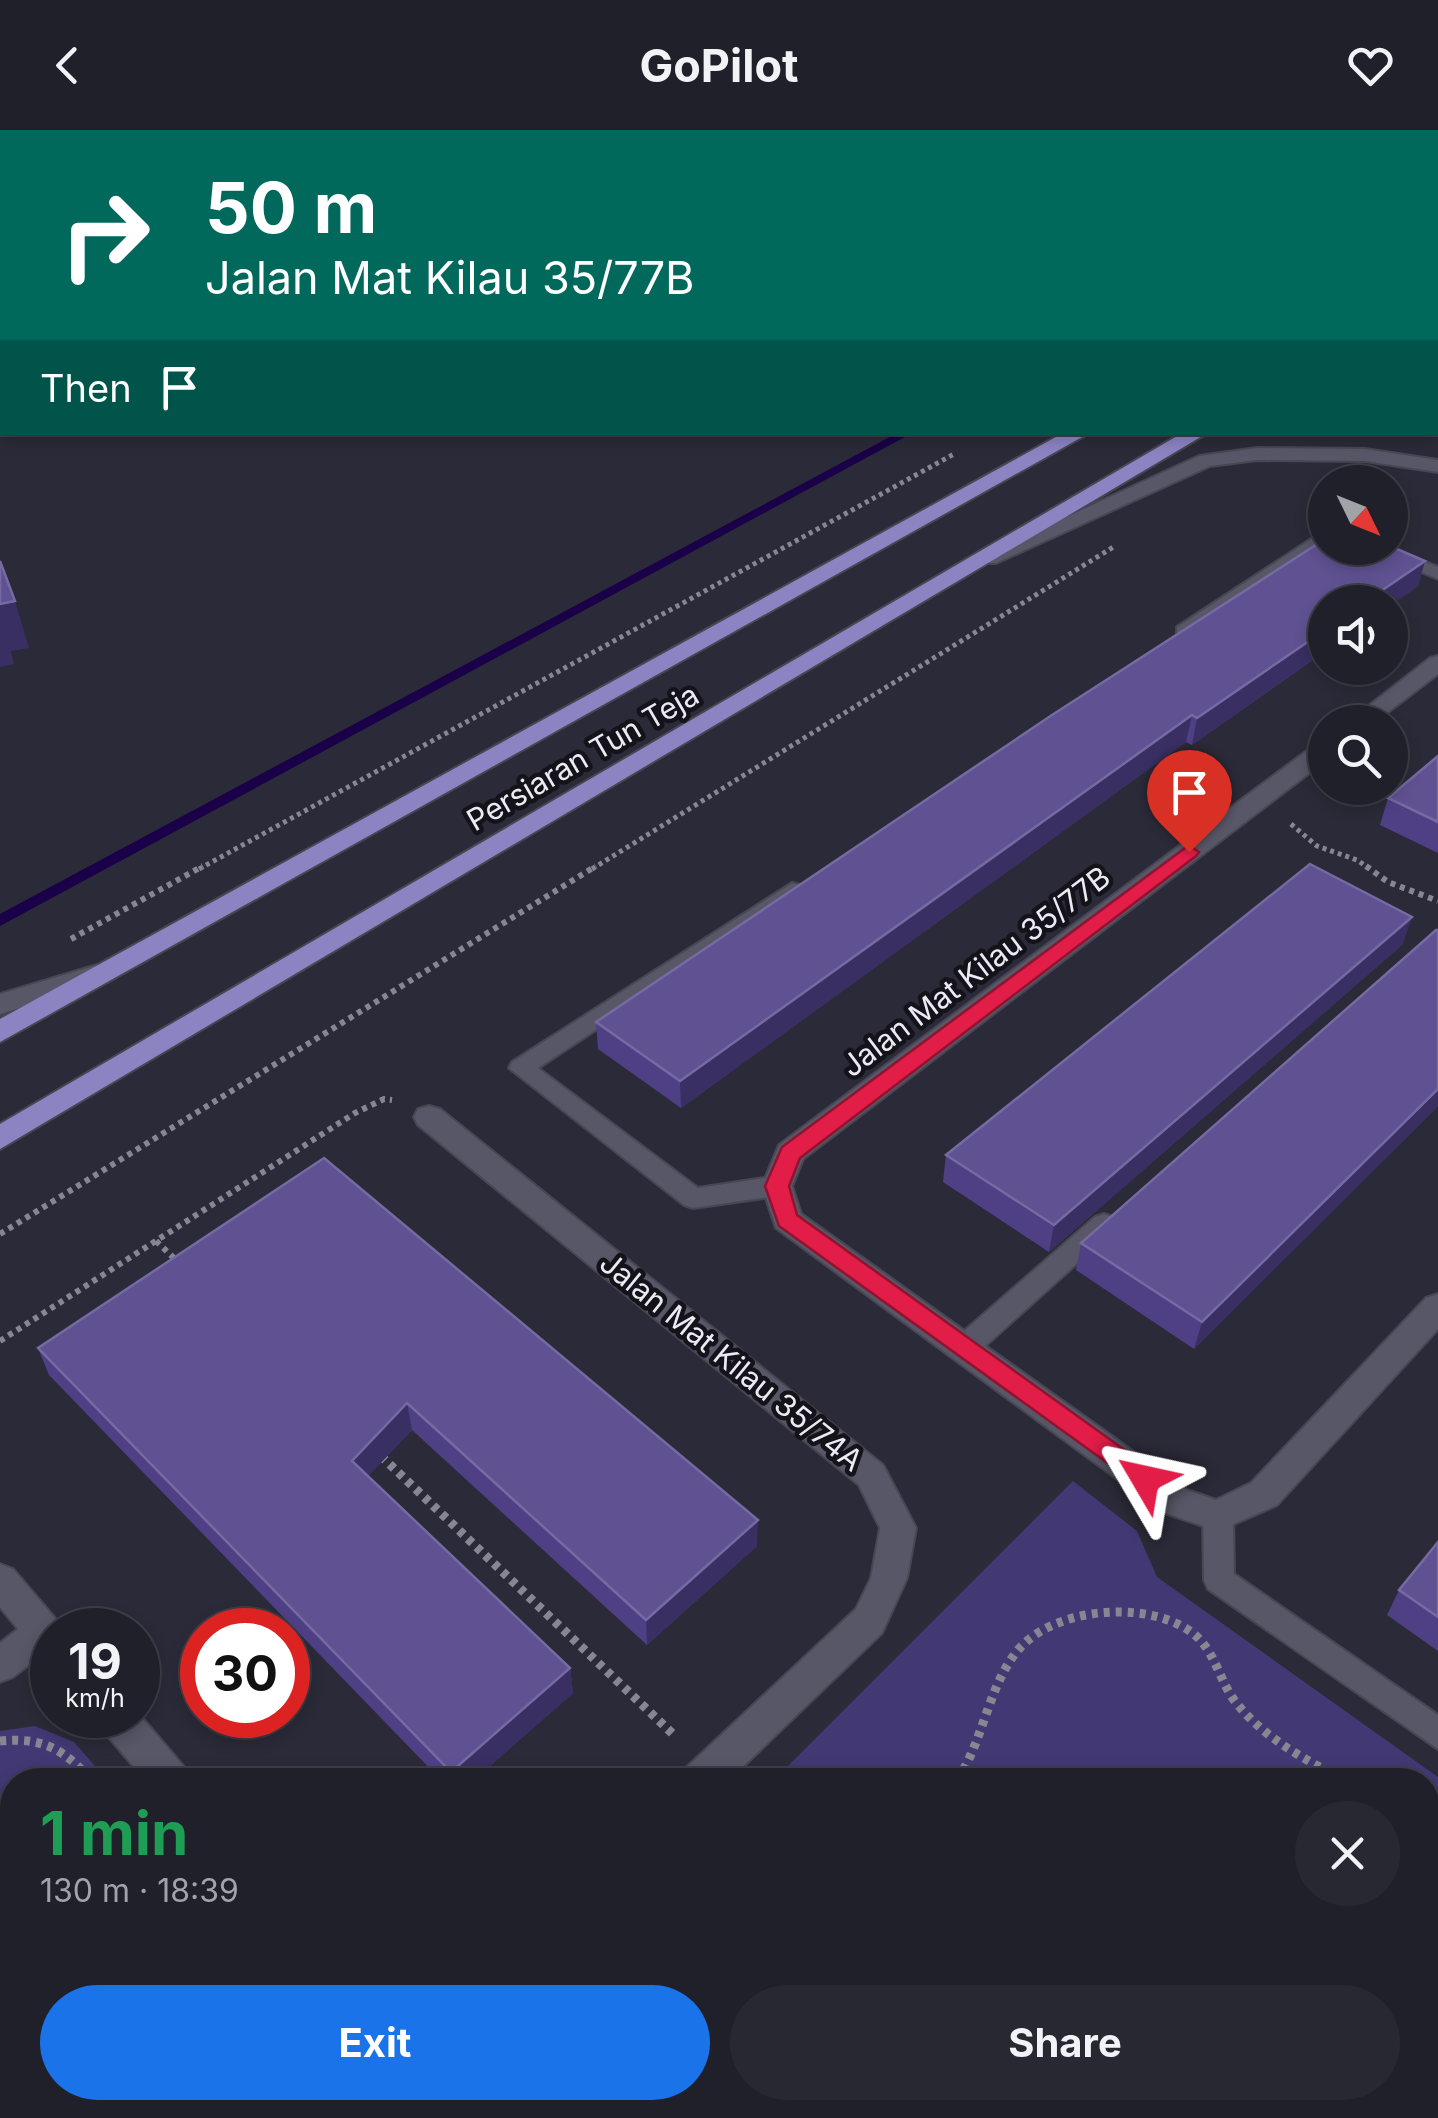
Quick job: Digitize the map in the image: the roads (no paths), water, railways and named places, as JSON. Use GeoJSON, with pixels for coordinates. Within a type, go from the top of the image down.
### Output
{"type":"FeatureCollection","features":[{"type":"Feature","properties":{"kind":"main road","name":"Persiaran Tun Teja"},"geometry":{"type":"LineString","coordinates":[[0,1032],[1076,435]]}},
{"type":"Feature","properties":{"kind":"main road","name":"Persiaran Tun Teja"},"geometry":{"type":"LineString","coordinates":[[0,1138],[1194,435]]}},
{"type":"Feature","properties":{"kind":"street"},"geometry":{"type":"LineString","coordinates":[[983,560],[1206,460],[1257,454],[1365,455],[1438,466]]}},
{"type":"Feature","properties":{"kind":"street"},"geometry":{"type":"LineString","coordinates":[[1382,705],[1438,663]]}},
{"type":"Feature","properties":{"kind":"street","name":"Jalan Mat Kilau 35/77B"},"geometry":{"type":"LineString","coordinates":[[777,1186],[790,1153],[1308,762]]}},
{"type":"Feature","properties":{"kind":"street"},"geometry":{"type":"LineString","coordinates":[[0,1004],[114,968]]}},
{"type":"Feature","properties":{"kind":"street","name":"Jalan Mat Kilau 35/74A"},"geometry":{"type":"LineString","coordinates":[[429,1117],[871,1475],[898,1528],[889,1578],[868,1621],[713,1768]]}},
{"type":"Feature","properties":{"kind":"street"},"geometry":{"type":"LineString","coordinates":[[777,1186],[787,1220],[1175,1501],[1218,1516],[1264,1494],[1438,1308]]}},
{"type":"Feature","properties":{"kind":"street"},"geometry":{"type":"LineString","coordinates":[[0,1580],[30,1615]]}},
{"type":"Feature","properties":{"kind":"street"},"geometry":{"type":"LineString","coordinates":[[0,1665],[30,1647]]}},
{"type":"Feature","properties":{"kind":"street"},"geometry":{"type":"LineString","coordinates":[[134,1738],[160,1768]]}},
{"type":"Feature","properties":{"kind":"lane"},"geometry":{"type":"LineString","coordinates":[[1164,644],[1308,547]]}},
{"type":"Feature","properties":{"kind":"lane"},"geometry":{"type":"LineString","coordinates":[[1408,562],[1438,574]]}},
{"type":"Feature","properties":{"kind":"lane"},"geometry":{"type":"LineString","coordinates":[[777,1186],[693,1198],[521,1068],[820,872]]}},
{"type":"Feature","properties":{"kind":"lane"},"geometry":{"type":"LineString","coordinates":[[964,1348],[1127,1204]]}},
{"type":"Feature","properties":{"kind":"lane"},"geometry":{"type":"LineString","coordinates":[[1218,1516],[1219,1580],[1438,1734]]}},
{"type":"Feature","properties":{"kind":"waterway"},"geometry":{"type":"LineString","coordinates":[[0,921],[903,435]]}}]}
